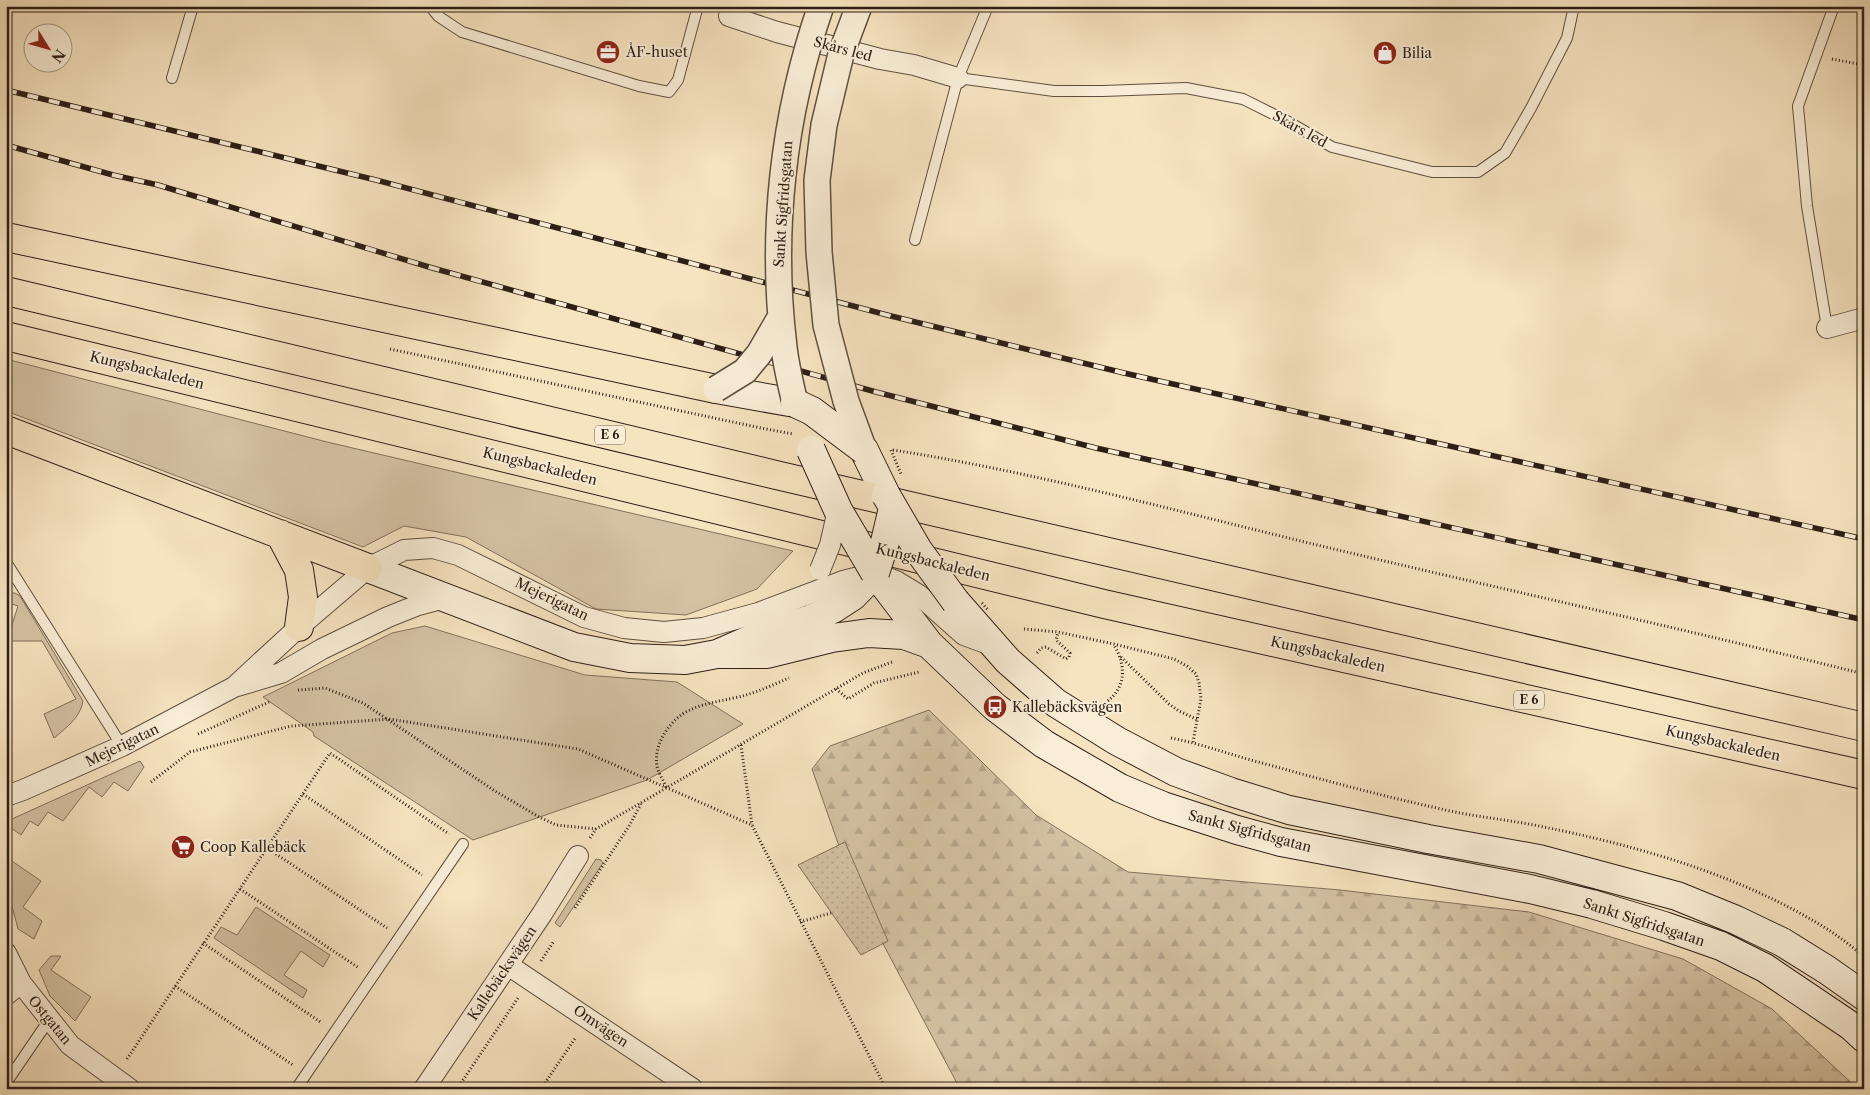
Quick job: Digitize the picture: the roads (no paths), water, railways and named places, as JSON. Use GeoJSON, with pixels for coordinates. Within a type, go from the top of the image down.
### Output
{"type":"FeatureCollection","features":[{"type":"Feature","properties":{"kind":"highway"},"geometry":{"type":"LineString","coordinates":[[6,237],[716,389]]}},
{"type":"Feature","properties":{"kind":"highway","name":"E 6"},"geometry":{"type":"LineString","coordinates":[[6,291],[786,477],[1864,727]]}},
{"type":"Feature","properties":{"kind":"highway","name":"Kungsbackaleden"},"geometry":{"type":"LineString","coordinates":[[6,336],[1104,604],[1864,775]]}},
{"type":"Feature","properties":{"kind":"highway"},"geometry":{"type":"LineString","coordinates":[[6,430],[368,568]]}},
{"type":"Feature","properties":{"kind":"highway"},"geometry":{"type":"LineString","coordinates":[[280,534],[300,570],[303,598],[299,627]]}},
{"type":"Feature","properties":{"kind":"main road"},"geometry":{"type":"LineString","coordinates":[[716,389],[795,403],[881,449],[893,508],[918,550],[956,602],[994,647],[1056,702],[1117,741],[1176,772],[1230,792],[1289,810],[1428,839],[1539,859],[1677,896],[1736,920],[1782,942],[1828,970],[1864,996]]}},
{"type":"Feature","properties":{"kind":"main road","name":"Sankt Sigfridsgatan"},"geometry":{"type":"LineString","coordinates":[[795,403],[810,450],[870,579],[929,644],[995,708],[1044,744],[1120,788],[1155,803],[1237,830],[1280,842],[1530,889],[1592,904],[1721,946],[1765,968],[1851,1026],[1864,1038]]}},
{"type":"Feature","properties":{"kind":"main road"},"geometry":{"type":"LineString","coordinates":[[717,654],[765,633],[808,620],[832,609],[853,596],[870,579],[885,542],[893,508]]}},
{"type":"Feature","properties":{"kind":"main road"},"geometry":{"type":"LineString","coordinates":[[368,568],[574,647],[630,658],[684,660],[717,654],[767,654],[832,638],[869,632],[904,635],[929,644]]}},
{"type":"Feature","properties":{"kind":"street","name":"Sankt Sigfridsgatan"},"geometry":{"type":"LineString","coordinates":[[795,403],[784,349],[778,268],[783,171],[791,118],[810,39],[821,6]]}},
{"type":"Feature","properties":{"kind":"street"},"geometry":{"type":"LineString","coordinates":[[859,6],[841,54],[824,125],[818,180],[819,252],[826,325],[846,402],[881,449]]}},
{"type":"Feature","properties":{"kind":"street","name":"Skårs led"},"geometry":{"type":"LineString","coordinates":[[729,17],[777,32],[861,54],[914,65],[958,78]]}},
{"type":"Feature","properties":{"kind":"street"},"geometry":{"type":"LineString","coordinates":[[716,389],[745,370],[759,354],[781,316]]}},
{"type":"Feature","properties":{"kind":"street"},"geometry":{"type":"LineString","coordinates":[[1827,328],[1864,318]]}},
{"type":"Feature","properties":{"kind":"street"},"geometry":{"type":"LineString","coordinates":[[800,598],[820,570],[830,545],[838,510]]}},
{"type":"Feature","properties":{"kind":"street","name":"Mejerigatan"},"geometry":{"type":"LineString","coordinates":[[234,687],[299,627],[368,568],[404,550],[433,548],[458,555],[584,617],[624,628],[664,632],[703,628],[870,579]]}},
{"type":"Feature","properties":{"kind":"street"},"geometry":{"type":"LineString","coordinates":[[870,579],[896,581],[919,595],[964,635],[994,647]]}},
{"type":"Feature","properties":{"kind":"street","name":"Mejerigatan"},"geometry":{"type":"LineString","coordinates":[[6,796],[122,746],[234,687],[281,673],[388,617],[418,605],[445,598]]}},
{"type":"Feature","properties":{"kind":"street","name":"Kallebäcksvägen"},"geometry":{"type":"LineString","coordinates":[[424,1089],[508,965],[578,856]]}},
{"type":"Feature","properties":{"kind":"street","name":"Ostgatan"},"geometry":{"type":"LineString","coordinates":[[6,953],[13,989],[49,1020],[70,1045],[122,1083]]}},
{"type":"Feature","properties":{"kind":"street","name":"Omvägen"},"geometry":{"type":"LineString","coordinates":[[508,965],[693,1089]]}},
{"type":"Feature","properties":{"kind":"lane"},"geometry":{"type":"LineString","coordinates":[[172,78],[193,6]]}},
{"type":"Feature","properties":{"kind":"lane"},"geometry":{"type":"LineString","coordinates":[[430,6],[438,16],[462,32],[638,86],[669,92],[678,80],[698,6]]}},
{"type":"Feature","properties":{"kind":"lane"},"geometry":{"type":"LineString","coordinates":[[915,240],[958,78],[988,6]]}},
{"type":"Feature","properties":{"kind":"lane","name":"Skårs led"},"geometry":{"type":"LineString","coordinates":[[958,78],[1054,91],[1186,88],[1243,99],[1287,121],[1332,147],[1432,172],[1478,172],[1504,153],[1527,115],[1567,38],[1574,6]]}},
{"type":"Feature","properties":{"kind":"lane"},"geometry":{"type":"LineString","coordinates":[[1827,328],[1807,206],[1798,106],[1834,6]]}},
{"type":"Feature","properties":{"kind":"lane"},"geometry":{"type":"LineString","coordinates":[[6,562],[122,746]]}},
{"type":"Feature","properties":{"kind":"lane"},"geometry":{"type":"LineString","coordinates":[[296,1089],[463,844]]}},
{"type":"Feature","properties":{"kind":"lane"},"geometry":{"type":"LineString","coordinates":[[6,1083],[49,1020]]}},
{"type":"Feature","properties":{"kind":"railway"},"geometry":{"type":"LineString","coordinates":[[6,90],[376,180],[891,316],[1124,373],[1864,539]]}},
{"type":"Feature","properties":{"kind":"railway"},"geometry":{"type":"LineString","coordinates":[[6,145],[113,175],[158,185],[429,267],[876,392],[1096,448],[1864,620]]}},
{"type":"Feature","properties":{"kind":"place","name":"ÅF-huset"},"geometry":{"type":"Point","coordinates":[608,52]}},
{"type":"Feature","properties":{"kind":"place","name":"Bilia"},"geometry":{"type":"Point","coordinates":[1385,53]}},
{"type":"Feature","properties":{"kind":"place","name":"Kallebäcksvägen"},"geometry":{"type":"Point","coordinates":[995,707]}},
{"type":"Feature","properties":{"kind":"place","name":"Coop Kallebäck"},"geometry":{"type":"Point","coordinates":[183,847]}}]}
